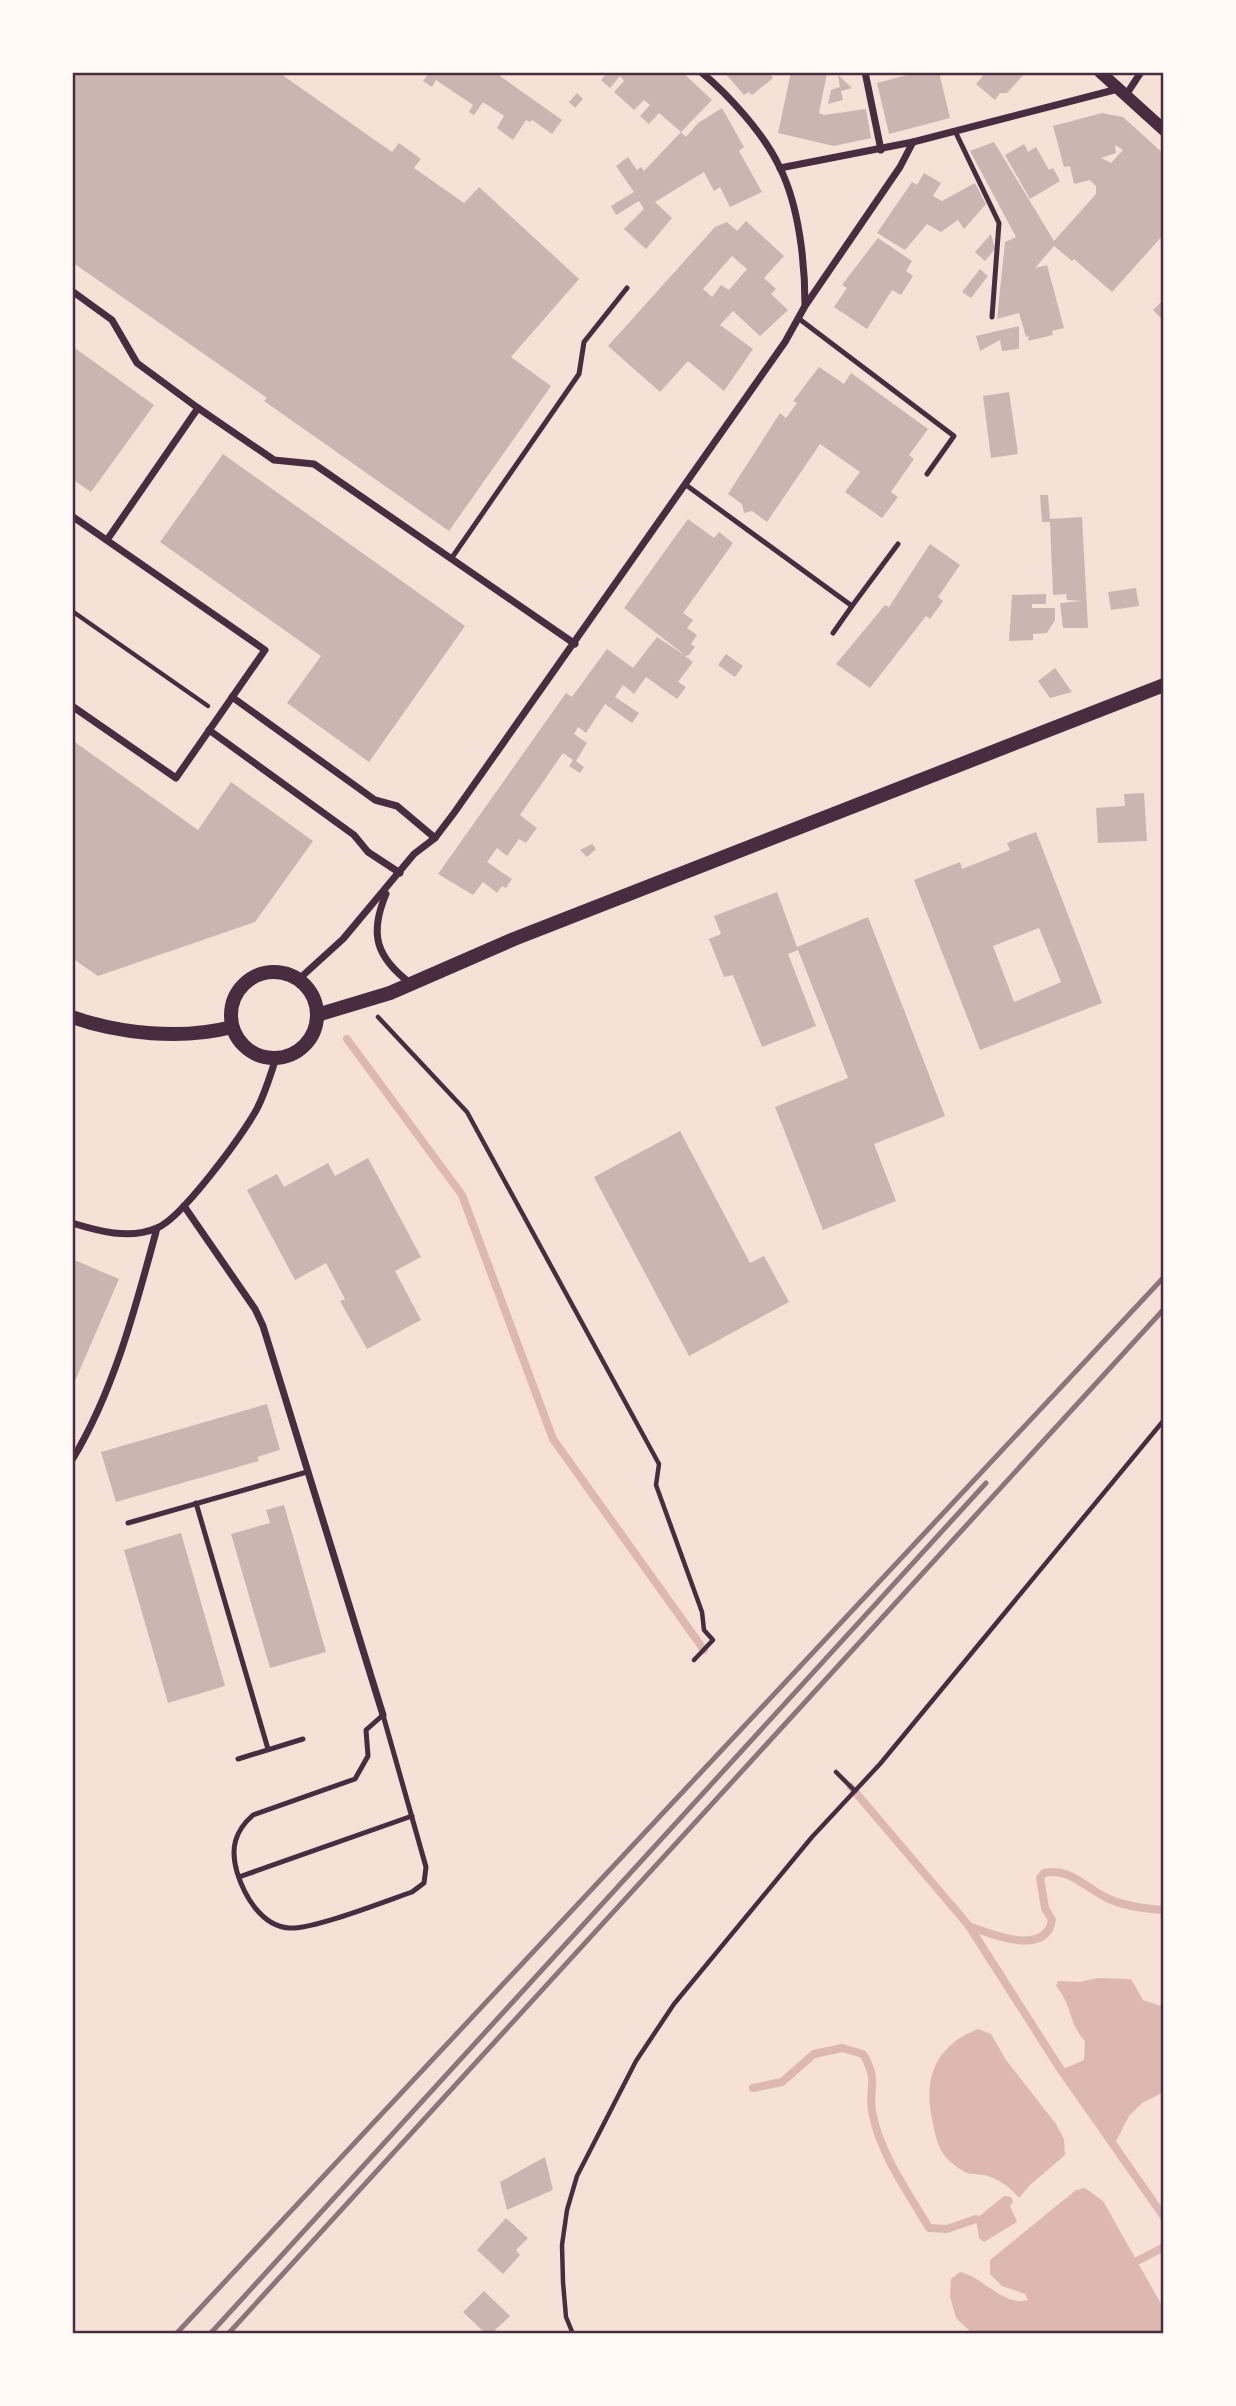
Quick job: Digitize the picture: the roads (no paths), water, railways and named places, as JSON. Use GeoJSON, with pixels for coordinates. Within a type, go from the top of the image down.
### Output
{"type":"FeatureCollection","features":[{"type":"Feature","properties":{"kind":"main road"},"geometry":{"type":"LineString","coordinates":[[317,1015],[361,1003],[411,984],[514,939],[1164,685]]}},
{"type":"Feature","properties":{"kind":"main road"},"geometry":{"type":"LineString","coordinates":[[270,970],[285,972],[299,979],[309,989],[317,1015],[314,1031],[305,1045],[292,1054],[276,1058],[262,1057],[248,1051],[232,1027],[231,1005],[241,986],[270,970]]}},
{"type":"Feature","properties":{"kind":"main road"},"geometry":{"type":"LineString","coordinates":[[72,1017],[93,1025],[154,1033],[215,1031],[232,1027]]}},
{"type":"Feature","properties":{"kind":"street"},"geometry":{"type":"LineString","coordinates":[[701,72],[731,100],[780,168],[805,268],[805,306]]}},
{"type":"Feature","properties":{"kind":"street"},"geometry":{"type":"LineString","coordinates":[[864,72],[881,150]]}},
{"type":"Feature","properties":{"kind":"street"},"geometry":{"type":"LineString","coordinates":[[1100,72],[1164,130]]}},
{"type":"Feature","properties":{"kind":"street"},"geometry":{"type":"LineString","coordinates":[[780,168],[881,150],[1123,92],[1141,72]]}},
{"type":"Feature","properties":{"kind":"street"},"geometry":{"type":"LineString","coordinates":[[299,979],[343,939],[414,854],[435,838],[575,644],[785,342],[805,306],[900,167],[913,142]]}},
{"type":"Feature","properties":{"kind":"street"},"geometry":{"type":"LineString","coordinates":[[72,291],[112,320],[138,363],[198,408],[274,460],[314,464],[575,644]]}},
{"type":"Feature","properties":{"kind":"street"},"geometry":{"type":"LineString","coordinates":[[107,540],[198,408]]}},
{"type":"Feature","properties":{"kind":"street"},"geometry":{"type":"LineString","coordinates":[[72,516],[265,650],[176,778],[72,706]]}},
{"type":"Feature","properties":{"kind":"street"},"geometry":{"type":"LineString","coordinates":[[232,697],[374,800],[397,806],[435,838]]}},
{"type":"Feature","properties":{"kind":"street"},"geometry":{"type":"LineString","coordinates":[[209,730],[354,835],[368,852],[400,873]]}},
{"type":"Feature","properties":{"kind":"street"},"geometry":{"type":"LineString","coordinates":[[389,887],[377,916],[379,948],[390,968],[411,984]]}},
{"type":"Feature","properties":{"kind":"street"},"geometry":{"type":"LineString","coordinates":[[72,1223],[103,1233],[126,1233],[157,1228],[184,1206],[256,1112],[276,1058]]}},
{"type":"Feature","properties":{"kind":"street"},"geometry":{"type":"LineString","coordinates":[[184,1206],[255,1309],[383,1715]]}},
{"type":"Feature","properties":{"kind":"street"},"geometry":{"type":"LineString","coordinates":[[72,1460],[91,1429],[114,1368],[157,1228]]}},
{"type":"Feature","properties":{"kind":"lane"},"geometry":{"type":"LineString","coordinates":[[956,131],[999,223],[992,317]]}},
{"type":"Feature","properties":{"kind":"lane"},"geometry":{"type":"LineString","coordinates":[[451,559],[579,374],[584,342],[627,288]]}},
{"type":"Feature","properties":{"kind":"lane"},"geometry":{"type":"LineString","coordinates":[[798,318],[954,436],[927,474]]}},
{"type":"Feature","properties":{"kind":"lane"},"geometry":{"type":"LineString","coordinates":[[686,485],[852,606]]}},
{"type":"Feature","properties":{"kind":"lane"},"geometry":{"type":"LineString","coordinates":[[833,633],[898,544]]}},
{"type":"Feature","properties":{"kind":"lane"},"geometry":{"type":"LineString","coordinates":[[128,1523],[307,1472]]}},
{"type":"Feature","properties":{"kind":"lane"},"geometry":{"type":"LineString","coordinates":[[196,1503],[268,1749]]}},
{"type":"Feature","properties":{"kind":"lane"},"geometry":{"type":"LineString","coordinates":[[383,1715],[426,1867],[424,1883],[412,1892],[289,1928],[272,1923],[257,1910],[245,1893],[239,1877],[234,1861],[234,1841],[241,1826],[253,1815],[355,1779],[368,1756],[366,1730],[383,1715]]}},
{"type":"Feature","properties":{"kind":"lane"},"geometry":{"type":"LineString","coordinates":[[238,1759],[303,1739]]}},
{"type":"Feature","properties":{"kind":"lane"},"geometry":{"type":"LineString","coordinates":[[239,1877],[412,1816]]}},
{"type":"Feature","properties":{"kind":"waterway"},"geometry":{"type":"LineString","coordinates":[[347,1039],[462,1195],[553,1439],[704,1650]]}},
{"type":"Feature","properties":{"kind":"waterway"},"geometry":{"type":"LineString","coordinates":[[851,1787],[969,1926],[1061,2070],[1164,2217]]}},
{"type":"Feature","properties":{"kind":"waterway"},"geometry":{"type":"LineString","coordinates":[[969,1926],[1016,1940],[1040,1938],[1048,1931],[1052,1920],[1045,1908],[1040,1878],[1044,1873],[1054,1872],[1070,1876],[1115,1901],[1136,1907],[1164,1910]]}},
{"type":"Feature","properties":{"kind":"waterway"},"geometry":{"type":"LineString","coordinates":[[753,2088],[782,2082],[814,2054],[842,2048],[863,2054],[871,2073],[871,2107],[877,2131],[897,2174],[929,2228],[947,2229],[976,2219]]}},
{"type":"Feature","properties":{"kind":"waterway"},"geometry":{"type":"LineString","coordinates":[[1137,2261],[1164,2247]]}},
{"type":"Feature","properties":{"kind":"railway"},"geometry":{"type":"LineString","coordinates":[[176,2334],[1164,1277]]}},
{"type":"Feature","properties":{"kind":"railway"},"geometry":{"type":"LineString","coordinates":[[228,2334],[1164,1309]]}},
{"type":"Feature","properties":{"kind":"railway"},"geometry":{"type":"LineString","coordinates":[[210,2334],[986,1483]]}}]}
